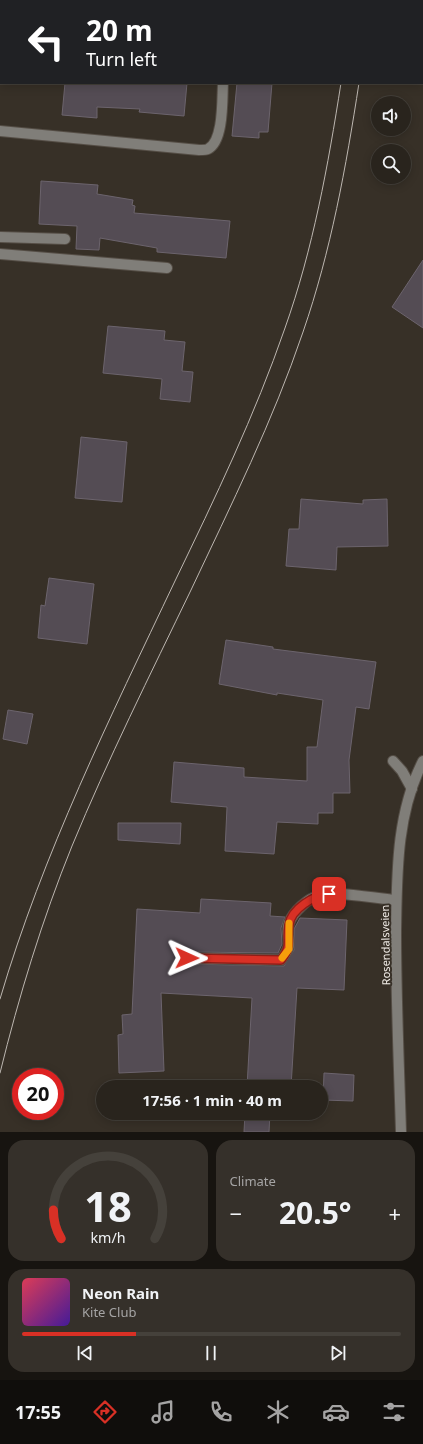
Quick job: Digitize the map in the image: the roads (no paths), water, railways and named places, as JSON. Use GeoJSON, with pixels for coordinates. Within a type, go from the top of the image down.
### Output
{"type":"FeatureCollection","features":[{"type":"Feature","properties":{"kind":"street"},"geometry":{"type":"LineString","coordinates":[[0,131],[46,134],[199,150],[208,149],[215,142],[219,133],[223,84]]}},
{"type":"Feature","properties":{"kind":"street"},"geometry":{"type":"LineString","coordinates":[[0,237],[65,239]]}},
{"type":"Feature","properties":{"kind":"street"},"geometry":{"type":"LineString","coordinates":[[0,254],[168,268]]}},
{"type":"Feature","properties":{"kind":"street","name":"Rosendalsveien"},"geometry":{"type":"LineString","coordinates":[[401,1132],[396,900],[399,842],[412,789],[423,760]]}},
{"type":"Feature","properties":{"kind":"street"},"geometry":{"type":"LineString","coordinates":[[393,761],[402,771],[412,789]]}},
{"type":"Feature","properties":{"kind":"street"},"geometry":{"type":"LineString","coordinates":[[187,958],[281,960],[289,949],[289,924],[302,905],[320,895],[337,894],[396,900]]}},
{"type":"Feature","properties":{"kind":"tram line"},"geometry":{"type":"LineString","coordinates":[[0,999],[36,891],[79,787],[219,487],[261,393],[295,298],[312,238],[331,145],[341,84]]}},
{"type":"Feature","properties":{"kind":"tram line"},"geometry":{"type":"LineString","coordinates":[[0,1073],[32,958],[72,846],[115,749],[251,462],[278,398],[303,332],[322,271],[337,209],[359,84]]}}]}
